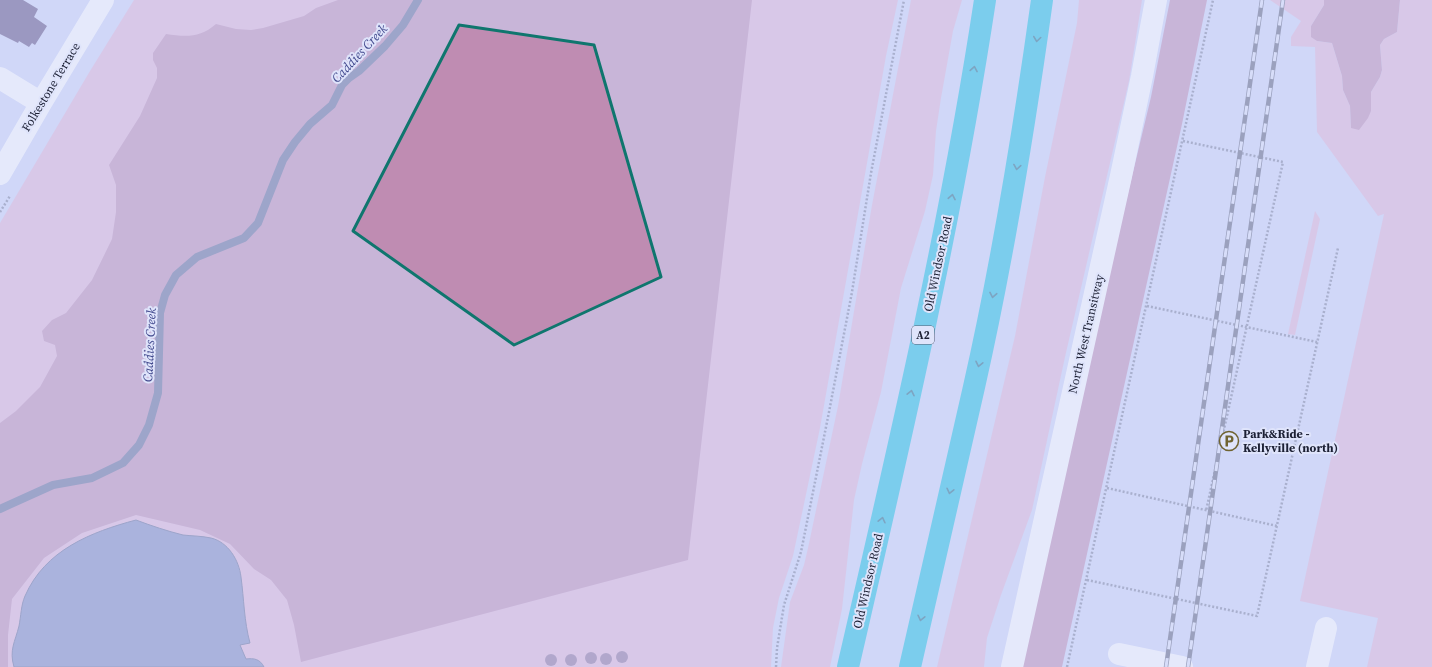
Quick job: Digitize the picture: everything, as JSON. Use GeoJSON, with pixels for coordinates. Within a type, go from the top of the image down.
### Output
{"type":"FeatureCollection","features":[{"type":"Feature","properties":{"kind":"highway","name":"Old Windsor Road"},"geometry":{"type":"LineString","coordinates":[[848,667],[904,427],[957,172],[985,0]]}},
{"type":"Feature","properties":{"kind":"highway"},"geometry":{"type":"LineString","coordinates":[[910,667],[990,311],[1013,190],[1042,0]]}},
{"type":"Feature","properties":{"kind":"street","name":"Folkestone Terrace"},"geometry":{"type":"LineString","coordinates":[[0,174],[103,0]]}},
{"type":"Feature","properties":{"kind":"street","name":"North West Transitway"},"geometry":{"type":"LineString","coordinates":[[1012,667],[1121,176],[1156,0]]}},
{"type":"Feature","properties":{"kind":"street"},"geometry":{"type":"LineString","coordinates":[[0,78],[41,103]]}},
{"type":"Feature","properties":{"kind":"street"},"geometry":{"type":"LineString","coordinates":[[1318,667],[1326,628]]}},
{"type":"Feature","properties":{"kind":"street"},"geometry":{"type":"LineString","coordinates":[[1119,654],[1182,667]]}},
{"type":"Feature","properties":{"kind":"path"},"geometry":{"type":"LineString","coordinates":[[776,667],[777,648],[783,611],[801,552],[829,412],[853,285],[871,172],[904,0]]}},
{"type":"Feature","properties":{"kind":"path"},"geometry":{"type":"LineString","coordinates":[[1068,667],[1213,0]]}},
{"type":"Feature","properties":{"kind":"path"},"geometry":{"type":"LineString","coordinates":[[1183,141],[1283,162],[1206,510]]}},
{"type":"Feature","properties":{"kind":"path"},"geometry":{"type":"LineString","coordinates":[[1087,580],[1257,616],[1338,248]]}},
{"type":"Feature","properties":{"kind":"path"},"geometry":{"type":"LineString","coordinates":[[1147,306],[1317,342]]}},
{"type":"Feature","properties":{"kind":"path"},"geometry":{"type":"LineString","coordinates":[[1107,488],[1277,526]]}},
{"type":"Feature","properties":{"kind":"highlighted area"},"geometry":{"type":"Polygon","coordinates":[[[459,25],[594,45],[661,277],[514,345],[353,231],[459,25]]]}},
{"type":"Feature","properties":{"kind":"shaded area"},"geometry":{"type":"Polygon","coordinates":[[[134,0],[898,0],[886,56],[820,428],[793,556],[779,598],[773,628],[771,667],[0,667],[0,223],[134,0]]]}},
{"type":"Feature","properties":{"kind":"shaded area"},"geometry":{"type":"Polygon","coordinates":[[[338,0],[752,0],[688,560],[301,662],[294,625],[287,600],[271,580],[254,569],[230,544],[200,530],[136,515],[82,533],[44,558],[12,599],[8,635],[8,667],[0,667],[0,423],[16,411],[40,387],[57,356],[55,345],[44,341],[42,331],[52,320],[66,313],[92,280],[112,239],[116,212],[116,185],[109,165],[140,116],[157,78],[157,68],[153,60],[153,53],[166,34],[186,36],[198,34],[210,29],[216,24],[236,29],[251,30],[263,28],[304,16],[316,8],[338,0]]]}},
{"type":"Feature","properties":{"kind":"shaded area"},"geometry":{"type":"Polygon","coordinates":[[[911,0],[962,0],[953,31],[941,98],[936,131],[933,175],[925,211],[901,288],[881,392],[854,500],[842,609],[830,667],[781,667],[790,602],[804,565],[838,406],[872,205],[911,0]]]}},
{"type":"Feature","properties":{"kind":"shaded area"},"geometry":{"type":"Polygon","coordinates":[[[1079,0],[1142,0],[1129,81],[1065,357],[1032,510],[987,638],[984,667],[937,667],[1015,336],[1045,177],[1077,23],[1079,0]]]}},
{"type":"Feature","properties":{"kind":"shaded area"},"geometry":{"type":"Polygon","coordinates":[[[1170,0],[1207,0],[1182,124],[1062,667],[1022,667],[1089,356],[1151,97],[1170,0]]]}},
{"type":"Feature","properties":{"kind":"shaded area"},"geometry":{"type":"Polygon","coordinates":[[[1270,0],[1324,0],[1324,5],[1311,26],[1317,41],[1332,43],[1342,76],[1343,90],[1350,106],[1351,128],[1371,111],[1371,92],[1380,77],[1382,70],[1380,45],[1384,39],[1397,32],[1400,0],[1432,0],[1432,667],[1367,667],[1378,618],[1300,601],[1384,214],[1378,216],[1317,132],[1315,47],[1291,46],[1291,37],[1301,21],[1270,0]]]}},
{"type":"Feature","properties":{"kind":"shaded area"},"geometry":{"type":"Polygon","coordinates":[[[1324,0],[1400,0],[1397,32],[1384,39],[1380,45],[1382,70],[1380,77],[1371,92],[1371,111],[1368,118],[1359,130],[1351,128],[1350,106],[1343,90],[1342,76],[1332,43],[1317,41],[1311,37],[1311,26],[1324,5],[1324,0]]]}},
{"type":"Feature","properties":{"kind":"shaded area"},"geometry":{"type":"Polygon","coordinates":[[[1315,211],[1320,219],[1295,335],[1288,334],[1315,211]]]}},
{"type":"Feature","properties":{"kind":"water"},"geometry":{"type":"Polygon","coordinates":[[[136,520],[183,535],[201,536],[217,540],[223,543],[232,553],[240,571],[245,618],[250,643],[240,645],[246,659],[261,662],[264,667],[14,667],[12,651],[24,599],[34,580],[44,566],[71,545],[86,537],[102,530],[136,520]]]}},
{"type":"Feature","properties":{"kind":"building"},"geometry":{"type":"Polygon","coordinates":[[[0,0],[23,0],[38,9],[34,17],[47,26],[35,45],[32,43],[29,47],[19,41],[18,43],[0,34],[0,0]]]}},
{"type":"Feature","properties":{"kind":"waterway","name":"Caddies Creek"},"geometry":{"type":"LineString","coordinates":[[0,509],[53,485],[92,478],[123,463],[139,445],[149,425],[158,393],[160,313],[165,295],[176,275],[197,257],[244,238],[258,223],[283,160],[295,142],[310,124],[332,105],[342,85],[385,46],[403,25],[418,0]]}},
{"type":"Feature","properties":{"kind":"railway"},"geometry":{"type":"LineString","coordinates":[[1166,667],[1262,0]]}},
{"type":"Feature","properties":{"kind":"railway"},"geometry":{"type":"LineString","coordinates":[[1188,667],[1283,0]]}},
{"type":"Feature","properties":{"kind":"place","name":"Park&Ride - Kellyville (north)"},"geometry":{"type":"Point","coordinates":[1229,441]}}]}
